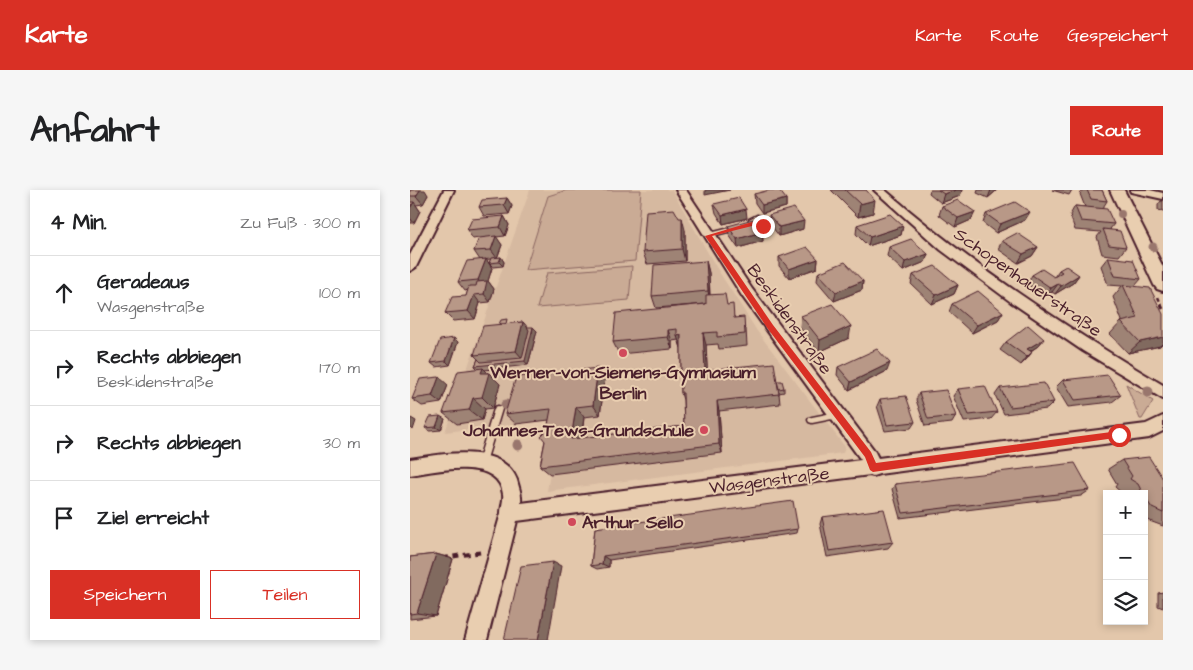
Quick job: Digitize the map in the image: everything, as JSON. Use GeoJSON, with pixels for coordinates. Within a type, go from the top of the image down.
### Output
{"type":"FeatureCollection","features":[{"type":"Feature","properties":{"kind":"main road"},"geometry":{"type":"LineString","coordinates":[[1117,190],[1163,285]]}},
{"type":"Feature","properties":{"kind":"street"},"geometry":{"type":"LineString","coordinates":[[410,267],[449,190]]}},
{"type":"Feature","properties":{"kind":"street","name":"Beskidenstraße"},"geometry":{"type":"LineString","coordinates":[[682,190],[708,236],[770,327],[868,455],[873,468]]}},
{"type":"Feature","properties":{"kind":"street","name":"Schopenhauerstraße"},"geometry":{"type":"LineString","coordinates":[[879,190],[908,217],[998,287],[1061,330],[1163,393]]}},
{"type":"Feature","properties":{"kind":"street"},"geometry":{"type":"LineString","coordinates":[[1135,190],[1163,196]]}},
{"type":"Feature","properties":{"kind":"street","name":"Wasgenstraße"},"geometry":{"type":"LineString","coordinates":[[510,512],[873,468],[1149,431],[1163,422]]}},
{"type":"Feature","properties":{"kind":"street"},"geometry":{"type":"LineString","coordinates":[[410,467],[460,460],[482,462],[500,470],[507,480],[512,493],[510,512],[476,640]]}},
{"type":"Feature","properties":{"kind":"lane"},"geometry":{"type":"LineString","coordinates":[[752,224],[751,220],[757,217],[767,220],[775,218]]}},
{"type":"Feature","properties":{"kind":"lane"},"geometry":{"type":"LineString","coordinates":[[708,236],[752,224],[763,226],[767,220]]}},
{"type":"Feature","properties":{"kind":"lane"},"geometry":{"type":"LineString","coordinates":[[482,462],[498,409]]}},
{"type":"Feature","properties":{"kind":"lane"},"geometry":{"type":"LineString","coordinates":[[812,420],[837,415]]}},
{"type":"Feature","properties":{"kind":"path"},"geometry":{"type":"LineString","coordinates":[[437,559],[483,552]]}},
{"type":"Feature","properties":{"kind":"shaded area","name":"Werner-von-Siemens-Gymnasium Berlin"},"geometry":{"type":"Polygon","coordinates":[[[530,190],[672,190],[716,267],[757,331],[845,447],[843,453],[547,491],[560,419],[445,432],[530,190]]]}},
{"type":"Feature","properties":{"kind":"shaded area"},"geometry":{"type":"Polygon","coordinates":[[[567,190],[641,190],[635,261],[525,270],[548,196],[567,190]]]}},
{"type":"Feature","properties":{"kind":"shaded area"},"geometry":{"type":"Polygon","coordinates":[[[632,266],[629,300],[537,308],[547,273],[632,266]]]}},
{"type":"Feature","properties":{"kind":"shaded area"},"geometry":{"type":"Polygon","coordinates":[[[1126,384],[1153,401],[1142,419],[1140,419],[1126,384]]]}},
{"type":"Feature","properties":{"kind":"building"},"geometry":{"type":"Polygon","coordinates":[[[410,190],[420,190],[416,196],[410,196],[410,190]]]}},
{"type":"Feature","properties":{"kind":"building"},"geometry":{"type":"Polygon","coordinates":[[[779,190],[786,199],[762,205],[754,194],[779,190]]]}},
{"type":"Feature","properties":{"kind":"building"},"geometry":{"type":"Polygon","coordinates":[[[845,190],[866,190],[875,200],[860,204],[845,190]]]}},
{"type":"Feature","properties":{"kind":"building"},"geometry":{"type":"Polygon","coordinates":[[[938,190],[956,190],[944,194],[938,190]]]}},
{"type":"Feature","properties":{"kind":"building"},"geometry":{"type":"Polygon","coordinates":[[[1087,190],[1102,190],[1107,201],[1091,199],[1087,190]]]}},
{"type":"Feature","properties":{"kind":"building"},"geometry":{"type":"Polygon","coordinates":[[[507,198],[504,205],[479,207],[482,200],[507,198]]]}},
{"type":"Feature","properties":{"kind":"building"},"geometry":{"type":"Polygon","coordinates":[[[739,198],[746,209],[722,215],[714,204],[739,198]]]}},
{"type":"Feature","properties":{"kind":"building"},"geometry":{"type":"Polygon","coordinates":[[[958,200],[975,212],[958,218],[942,206],[958,200]]]}},
{"type":"Feature","properties":{"kind":"building"},"geometry":{"type":"Polygon","coordinates":[[[1015,202],[1030,212],[1000,224],[986,214],[1015,202]]]}},
{"type":"Feature","properties":{"kind":"building"},"geometry":{"type":"Polygon","coordinates":[[[1075,206],[1107,209],[1114,224],[1081,221],[1075,206]]]}},
{"type":"Feature","properties":{"kind":"building"},"geometry":{"type":"Polygon","coordinates":[[[794,208],[804,221],[779,227],[769,215],[794,208]]]}},
{"type":"Feature","properties":{"kind":"building"},"geometry":{"type":"Polygon","coordinates":[[[674,209],[679,218],[682,218],[682,249],[643,252],[646,211],[674,209]]]}},
{"type":"Feature","properties":{"kind":"building"},"geometry":{"type":"Polygon","coordinates":[[[890,214],[903,226],[870,237],[857,225],[890,214]]]}},
{"type":"Feature","properties":{"kind":"building"},"geometry":{"type":"Polygon","coordinates":[[[504,216],[500,227],[467,230],[472,219],[504,216]]]}},
{"type":"Feature","properties":{"kind":"building"},"geometry":{"type":"Polygon","coordinates":[[[753,219],[762,232],[737,239],[728,226],[753,219]]]}},
{"type":"Feature","properties":{"kind":"building"},"geometry":{"type":"Polygon","coordinates":[[[1103,229],[1120,231],[1126,247],[1109,245],[1103,229]]]}},
{"type":"Feature","properties":{"kind":"building"},"geometry":{"type":"Polygon","coordinates":[[[1017,233],[1038,247],[1023,254],[1002,241],[1017,233]]]}},
{"type":"Feature","properties":{"kind":"building"},"geometry":{"type":"Polygon","coordinates":[[[496,236],[491,250],[474,251],[479,238],[496,236]]]}},
{"type":"Feature","properties":{"kind":"building"},"geometry":{"type":"Polygon","coordinates":[[[911,239],[928,254],[905,262],[889,247],[911,239]]]}},
{"type":"Feature","properties":{"kind":"building"},"geometry":{"type":"Polygon","coordinates":[[[807,247],[818,259],[789,269],[779,257],[807,247]]]}},
{"type":"Feature","properties":{"kind":"building"},"geometry":{"type":"Polygon","coordinates":[[[501,257],[499,262],[489,263],[491,258],[501,257]]]}},
{"type":"Feature","properties":{"kind":"building"},"geometry":{"type":"Polygon","coordinates":[[[1108,257],[1133,260],[1141,279],[1115,276],[1108,257]]]}},
{"type":"Feature","properties":{"kind":"building"},"geometry":{"type":"Polygon","coordinates":[[[486,259],[478,280],[458,282],[467,261],[486,259]]]}},
{"type":"Feature","properties":{"kind":"building"},"geometry":{"type":"Polygon","coordinates":[[[706,261],[708,291],[652,296],[654,265],[706,261]]]}},
{"type":"Feature","properties":{"kind":"building"},"geometry":{"type":"Polygon","coordinates":[[[845,262],[863,281],[836,292],[818,273],[845,262]]]}},
{"type":"Feature","properties":{"kind":"building"},"geometry":{"type":"Polygon","coordinates":[[[935,266],[958,285],[936,295],[913,275],[935,266]]]}},
{"type":"Feature","properties":{"kind":"building"},"geometry":{"type":"Polygon","coordinates":[[[1066,266],[1079,275],[1061,286],[1058,284],[1051,288],[1032,275],[1042,269],[1054,277],[1062,272],[1059,270],[1066,266]]]}},
{"type":"Feature","properties":{"kind":"building"},"geometry":{"type":"Polygon","coordinates":[[[487,281],[484,294],[474,295],[468,311],[445,313],[452,297],[466,296],[469,286],[476,286],[477,282],[487,281]]]}},
{"type":"Feature","properties":{"kind":"building"},"geometry":{"type":"Polygon","coordinates":[[[1123,285],[1150,288],[1163,314],[1163,337],[1140,342],[1121,322],[1138,318],[1123,285]]]}},
{"type":"Feature","properties":{"kind":"building"},"geometry":{"type":"Polygon","coordinates":[[[978,291],[1003,312],[977,325],[952,304],[978,291]]]}},
{"type":"Feature","properties":{"kind":"building"},"geometry":{"type":"Polygon","coordinates":[[[725,294],[727,305],[733,304],[734,318],[744,317],[745,334],[717,337],[717,332],[703,333],[705,370],[774,363],[779,394],[717,401],[719,444],[540,466],[545,441],[541,436],[547,430],[551,409],[505,414],[516,377],[598,368],[593,405],[576,407],[571,439],[684,426],[683,393],[681,393],[681,335],[677,336],[677,329],[668,330],[668,337],[613,342],[616,313],[706,304],[706,295],[725,294]]]}},
{"type":"Feature","properties":{"kind":"building"},"geometry":{"type":"Polygon","coordinates":[[[832,304],[851,326],[820,340],[801,316],[832,304]]]}},
{"type":"Feature","properties":{"kind":"building"},"geometry":{"type":"Polygon","coordinates":[[[507,319],[506,324],[499,324],[501,320],[507,319]]]}},
{"type":"Feature","properties":{"kind":"building"},"geometry":{"type":"Polygon","coordinates":[[[523,322],[516,351],[474,355],[483,326],[523,322]]]}},
{"type":"Feature","properties":{"kind":"building"},"geometry":{"type":"Polygon","coordinates":[[[1028,325],[1044,339],[1027,349],[1032,352],[1027,357],[1006,342],[1028,325]]]}},
{"type":"Feature","properties":{"kind":"building"},"geometry":{"type":"Polygon","coordinates":[[[527,327],[533,327],[525,361],[475,366],[478,359],[481,362],[522,358],[529,330],[527,327]]]}},
{"type":"Feature","properties":{"kind":"building"},"geometry":{"type":"Polygon","coordinates":[[[454,338],[446,361],[431,363],[440,340],[454,338]]]}},
{"type":"Feature","properties":{"kind":"building"},"geometry":{"type":"Polygon","coordinates":[[[877,349],[890,363],[851,382],[838,367],[877,349]]]}},
{"type":"Feature","properties":{"kind":"building"},"geometry":{"type":"Polygon","coordinates":[[[483,368],[481,373],[489,373],[482,397],[473,398],[469,410],[443,413],[458,371],[483,368]]]}},
{"type":"Feature","properties":{"kind":"building"},"geometry":{"type":"Polygon","coordinates":[[[1108,375],[1121,395],[1075,400],[1063,380],[1108,375]]]}},
{"type":"Feature","properties":{"kind":"building"},"geometry":{"type":"Polygon","coordinates":[[[439,377],[432,396],[412,399],[420,379],[439,377]]]}},
{"type":"Feature","properties":{"kind":"building"},"geometry":{"type":"Polygon","coordinates":[[[777,381],[782,381],[784,388],[779,389],[777,381]]]}},
{"type":"Feature","properties":{"kind":"building"},"geometry":{"type":"Polygon","coordinates":[[[1044,383],[1054,402],[1010,407],[1000,388],[1044,383]]]}},
{"type":"Feature","properties":{"kind":"building"},"geometry":{"type":"Polygon","coordinates":[[[985,386],[997,412],[969,415],[958,389],[985,386]]]}},
{"type":"Feature","properties":{"kind":"building"},"geometry":{"type":"Polygon","coordinates":[[[946,390],[956,416],[928,419],[919,393],[946,390]]]}},
{"type":"Feature","properties":{"kind":"building"},"geometry":{"type":"Polygon","coordinates":[[[906,396],[915,422],[887,425],[880,399],[906,396]]]}},
{"type":"Feature","properties":{"kind":"building"},"geometry":{"type":"Polygon","coordinates":[[[440,416],[436,427],[425,428],[430,417],[440,416]]]}},
{"type":"Feature","properties":{"kind":"building"},"geometry":{"type":"Polygon","coordinates":[[[1149,457],[1163,479],[1163,513],[1152,508],[1148,502],[1148,490],[1141,490],[1138,484],[1130,479],[1132,476],[1122,460],[1149,457]]]}},
{"type":"Feature","properties":{"kind":"building"},"geometry":{"type":"Polygon","coordinates":[[[1075,463],[1090,490],[903,513],[895,484],[1075,463]]]}},
{"type":"Feature","properties":{"kind":"building"},"geometry":{"type":"Polygon","coordinates":[[[793,501],[798,529],[603,556],[602,564],[591,566],[595,528],[793,501]]]}},
{"type":"Feature","properties":{"kind":"building"},"geometry":{"type":"Polygon","coordinates":[[[884,509],[893,542],[829,551],[822,517],[884,509]]]}},
{"type":"Feature","properties":{"kind":"building"},"geometry":{"type":"Polygon","coordinates":[[[436,554],[417,613],[410,614],[410,557],[436,554]]]}},
{"type":"Feature","properties":{"kind":"building"},"geometry":{"type":"Polygon","coordinates":[[[553,562],[538,640],[504,640],[521,566],[553,562]]]}},
{"type":"Feature","properties":{"kind":"place","name":"Werner-von-Siemens-Gymnasium Berlin"},"geometry":{"type":"Point","coordinates":[623,353]}},
{"type":"Feature","properties":{"kind":"place","name":"Johannes-Tews-Grundschule"},"geometry":{"type":"Point","coordinates":[704,430]}},
{"type":"Feature","properties":{"kind":"place","name":"Arthur Sello"},"geometry":{"type":"Point","coordinates":[572,522]}},
{"type":"Feature","properties":{"kind":"route"},"geometry":{"type":"LineString","coordinates":[[763,226],[754,226],[752,224],[708,236],[770,327],[868,455],[873,468],[1119,435]]}}]}
